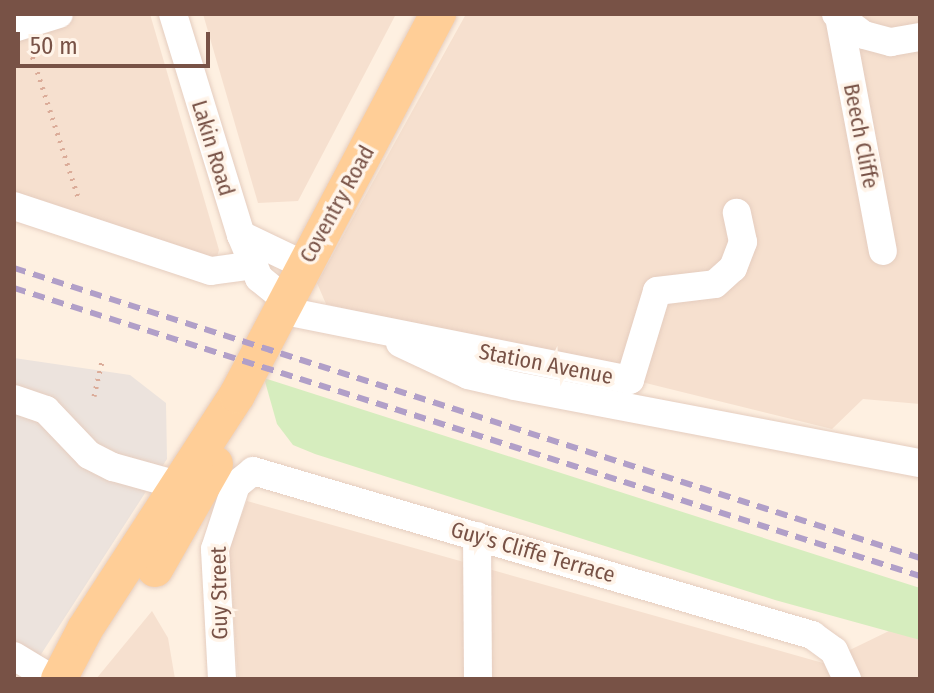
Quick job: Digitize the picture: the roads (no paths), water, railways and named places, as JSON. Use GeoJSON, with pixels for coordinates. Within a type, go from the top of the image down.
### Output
{"type":"FeatureCollection","features":[{"type":"Feature","properties":{"kind":"main road","name":"Coventry Road"},"geometry":{"type":"LineString","coordinates":[[61,673],[103,640],[185,523],[192,482],[282,304],[438,14]]}},
{"type":"Feature","properties":{"kind":"street"},"geometry":{"type":"LineString","coordinates":[[18,27],[59,14]]}},
{"type":"Feature","properties":{"kind":"street","name":"Lakin Road"},"geometry":{"type":"LineString","coordinates":[[173,14],[241,235],[259,278],[282,304]]}},
{"type":"Feature","properties":{"kind":"street","name":"Beech Cliffe"},"geometry":{"type":"LineString","coordinates":[[838,18],[891,42],[920,37]]}},
{"type":"Feature","properties":{"kind":"street","name":"Beech Cliffe"},"geometry":{"type":"LineString","coordinates":[[838,18],[883,251]]}},
{"type":"Feature","properties":{"kind":"street"},"geometry":{"type":"LineString","coordinates":[[14,206],[211,271],[254,265]]}},
{"type":"Feature","properties":{"kind":"street","name":"Station Avenue"},"geometry":{"type":"LineString","coordinates":[[282,304],[375,329],[630,380],[657,291],[715,284],[733,268],[743,242],[737,213]]}},
{"type":"Feature","properties":{"kind":"street"},"geometry":{"type":"LineString","coordinates":[[241,235],[304,265]]}},
{"type":"Feature","properties":{"kind":"street"},"geometry":{"type":"LineString","coordinates":[[375,329],[429,360],[503,384],[920,463]]}},
{"type":"Feature","properties":{"kind":"street"},"geometry":{"type":"LineString","coordinates":[[14,399],[46,410],[89,455],[192,482]]}},
{"type":"Feature","properties":{"kind":"street","name":"Guy's Cliffe Terrace"},"geometry":{"type":"LineString","coordinates":[[253,471],[812,635],[834,651],[847,679]]}},
{"type":"Feature","properties":{"kind":"street","name":"Guy Street"},"geometry":{"type":"LineString","coordinates":[[222,679],[215,549],[230,499],[242,476],[253,471]]}},
{"type":"Feature","properties":{"kind":"street"},"geometry":{"type":"LineString","coordinates":[[477,536],[478,679]]}},
{"type":"Feature","properties":{"kind":"street"},"geometry":{"type":"LineString","coordinates":[[14,656],[61,673]]}},
{"type":"Feature","properties":{"kind":"railway"},"geometry":{"type":"LineString","coordinates":[[14,268],[920,558]]}},
{"type":"Feature","properties":{"kind":"railway"},"geometry":{"type":"LineString","coordinates":[[14,288],[920,576]]}}]}
